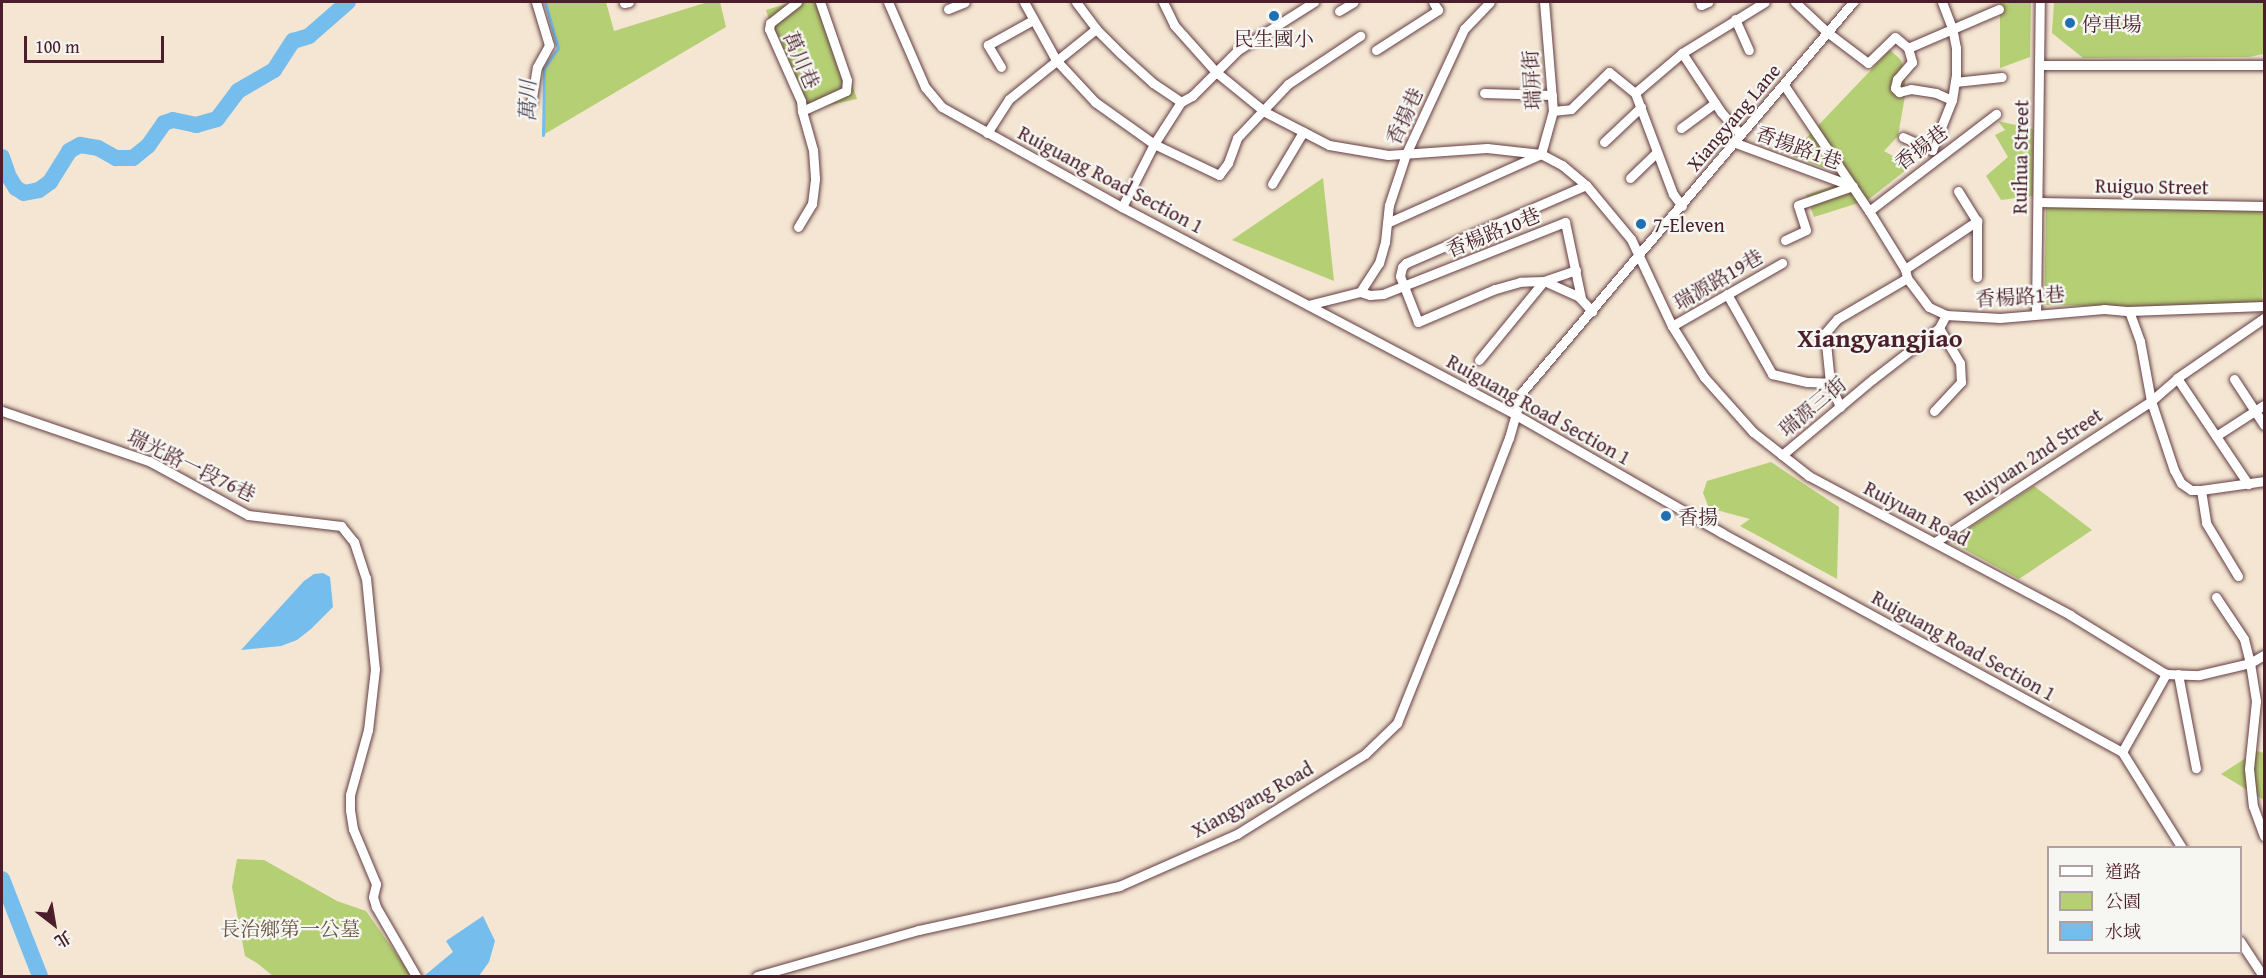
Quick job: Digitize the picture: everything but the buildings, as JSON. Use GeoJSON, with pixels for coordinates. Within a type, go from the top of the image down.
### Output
{"type":"FeatureCollection","features":[{"type":"Feature","properties":{"kind":"street"},"geometry":{"type":"LineString","coordinates":[[531,104],[537,66],[549,45],[536,2]]}},
{"type":"Feature","properties":{"kind":"street","name":"萬川巷"},"geometry":{"type":"LineString","coordinates":[[798,2],[770,23],[769,30],[801,101],[813,150],[815,178],[812,204],[798,227]]}},
{"type":"Feature","properties":{"kind":"street","name":"萬川巷"},"geometry":{"type":"LineString","coordinates":[[802,111],[846,91],[847,80],[820,2]]}},
{"type":"Feature","properties":{"kind":"street","name":"Ruiguang Road Section 1"},"geometry":{"type":"LineString","coordinates":[[888,2],[932,98],[942,107],[1122,207],[1516,415],[1722,533],[2122,752],[2181,846]]}},
{"type":"Feature","properties":{"kind":"street"},"geometry":{"type":"LineString","coordinates":[[948,9],[965,2]]}},
{"type":"Feature","properties":{"kind":"street"},"geometry":{"type":"LineString","coordinates":[[1024,2],[1056,60],[1095,102],[1154,144],[1219,175],[1228,163],[1237,138],[1288,84],[1360,36]]}},
{"type":"Feature","properties":{"kind":"street"},"geometry":{"type":"LineString","coordinates":[[1076,2],[1096,29],[1154,83],[1181,102]]}},
{"type":"Feature","properties":{"kind":"street"},"geometry":{"type":"LineString","coordinates":[[1163,2],[1174,24],[1216,72],[1264,112],[1329,145],[1388,154],[1487,148],[1541,154],[1562,165],[1586,185],[1621,225],[1639,254]]}},
{"type":"Feature","properties":{"kind":"street"},"geometry":{"type":"LineString","coordinates":[[1122,207],[1154,144],[1181,102],[1192,96],[1239,50],[1314,2]]}},
{"type":"Feature","properties":{"kind":"street"},"geometry":{"type":"LineString","coordinates":[[1339,11],[1354,2]]}},
{"type":"Feature","properties":{"kind":"street","name":"香揚巷"},"geometry":{"type":"LineString","coordinates":[[1360,292],[1379,263],[1389,205],[1406,154],[1464,29],[1490,2]]}},
{"type":"Feature","properties":{"kind":"street","name":"瑞屏街"},"geometry":{"type":"LineString","coordinates":[[1541,154],[1553,111],[1544,2]]}},
{"type":"Feature","properties":{"kind":"street"},"geometry":{"type":"LineString","coordinates":[[1700,2],[1701,5],[1708,2]]}},
{"type":"Feature","properties":{"kind":"street"},"geometry":{"type":"LineString","coordinates":[[1635,93],[1682,53],[1765,2]]}},
{"type":"Feature","properties":{"kind":"street","name":"Xiangyang Lane"},"geometry":{"type":"LineString","coordinates":[[1516,415],[1522,392],[1530,380],[1682,206],[1733,142],[1853,2]]}},
{"type":"Feature","properties":{"kind":"street","name":"香揚巷"},"geometry":{"type":"LineString","coordinates":[[1903,136],[1932,150],[1952,100],[1956,48],[1952,28],[1942,2]]}},
{"type":"Feature","properties":{"kind":"street","name":"Ruihua Street"},"geometry":{"type":"LineString","coordinates":[[2036,314],[2040,2]]}},
{"type":"Feature","properties":{"kind":"street"},"geometry":{"type":"LineString","coordinates":[[1801,4],[1827,32],[1868,63],[1895,37],[1908,48],[1999,9]]}},
{"type":"Feature","properties":{"kind":"street"},"geometry":{"type":"LineString","coordinates":[[1376,50],[1436,6]]}},
{"type":"Feature","properties":{"kind":"street"},"geometry":{"type":"LineString","coordinates":[[1735,19],[1749,50]]}},
{"type":"Feature","properties":{"kind":"street"},"geometry":{"type":"LineString","coordinates":[[1001,67],[988,45],[1033,20]]}},
{"type":"Feature","properties":{"kind":"street"},"geometry":{"type":"LineString","coordinates":[[987,133],[1009,99],[1096,29]]}},
{"type":"Feature","properties":{"kind":"street","name":"香揚巷"},"geometry":{"type":"LineString","coordinates":[[1908,48],[1912,62],[1897,79],[1895,88],[1899,92],[1911,89],[1936,93],[1952,100]]}},
{"type":"Feature","properties":{"kind":"street"},"geometry":{"type":"LineString","coordinates":[[1682,53],[1715,103],[1740,134]]}},
{"type":"Feature","properties":{"kind":"street"},"geometry":{"type":"LineString","coordinates":[[2039,65],[2265,65]]}},
{"type":"Feature","properties":{"kind":"street"},"geometry":{"type":"LineString","coordinates":[[1553,111],[1571,110],[1609,72],[1635,93],[1673,194],[1682,206]]}},
{"type":"Feature","properties":{"kind":"street"},"geometry":{"type":"LineString","coordinates":[[1955,82],[2002,77]]}},
{"type":"Feature","properties":{"kind":"street"},"geometry":{"type":"LineString","coordinates":[[1784,85],[1853,186],[1929,308],[1946,315]]}},
{"type":"Feature","properties":{"kind":"street"},"geometry":{"type":"LineString","coordinates":[[1484,93],[1552,95]]}},
{"type":"Feature","properties":{"kind":"street"},"geometry":{"type":"LineString","coordinates":[[1681,128],[1715,103]]}},
{"type":"Feature","properties":{"kind":"street"},"geometry":{"type":"LineString","coordinates":[[1604,141],[1641,107]]}},
{"type":"Feature","properties":{"kind":"street","name":"香揚巷"},"geometry":{"type":"LineString","coordinates":[[1869,211],[1996,114]]}},
{"type":"Feature","properties":{"kind":"street"},"geometry":{"type":"LineString","coordinates":[[1272,184],[1303,132]]}},
{"type":"Feature","properties":{"kind":"street","name":"香揚路1巷"},"geometry":{"type":"LineString","coordinates":[[1733,142],[1853,186]]}},
{"type":"Feature","properties":{"kind":"street"},"geometry":{"type":"LineString","coordinates":[[1630,178],[1657,152]]}},
{"type":"Feature","properties":{"kind":"street"},"geometry":{"type":"LineString","coordinates":[[1387,223],[1541,154]]}},
{"type":"Feature","properties":{"kind":"street"},"geometry":{"type":"LineString","coordinates":[[1576,270],[1544,282],[1520,282],[1495,289],[1418,322],[1400,276],[1402,267],[1406,263],[1586,185]]}},
{"type":"Feature","properties":{"kind":"street","name":"香揚路1巷"},"geometry":{"type":"LineString","coordinates":[[1785,240],[1806,230],[1798,205],[1853,186]]}},
{"type":"Feature","properties":{"kind":"street"},"geometry":{"type":"LineString","coordinates":[[1958,191],[1977,221],[1977,277]]}},
{"type":"Feature","properties":{"kind":"street","name":"Ruiguo Street"},"geometry":{"type":"LineString","coordinates":[[2038,202],[2265,206]]}},
{"type":"Feature","properties":{"kind":"street"},"geometry":{"type":"LineString","coordinates":[[1840,407],[1830,383],[1825,333],[1836,319],[1906,274],[1977,221]]}},
{"type":"Feature","properties":{"kind":"street","name":"香楊路10巷"},"geometry":{"type":"LineString","coordinates":[[1308,305],[1327,298],[1360,292],[1370,295],[1383,294],[1565,222],[1581,298]]}},
{"type":"Feature","properties":{"kind":"street","name":"Ruiyuan Road"},"geometry":{"type":"LineString","coordinates":[[1639,254],[1672,326],[1695,364],[1731,409],[1753,432],[1819,481],[2070,615],[2166,674]]}},
{"type":"Feature","properties":{"kind":"street","name":"瑞源路19巷"},"geometry":{"type":"LineString","coordinates":[[1672,326],[1782,263]]}},
{"type":"Feature","properties":{"kind":"street"},"geometry":{"type":"LineString","coordinates":[[1544,282],[1581,298],[1592,311]]}},
{"type":"Feature","properties":{"kind":"street"},"geometry":{"type":"LineString","coordinates":[[1479,360],[1544,282]]}},
{"type":"Feature","properties":{"kind":"street"},"geometry":{"type":"LineString","coordinates":[[1727,294],[1772,374],[1807,382],[1830,383]]}},
{"type":"Feature","properties":{"kind":"street"},"geometry":{"type":"LineString","coordinates":[[2265,306],[2129,311],[2140,341],[2151,401],[2178,476],[2191,490],[2265,481]]}},
{"type":"Feature","properties":{"kind":"street","name":"香楊路1巷"},"geometry":{"type":"LineString","coordinates":[[1946,315],[2000,318],[2104,309],[2129,311]]}},
{"type":"Feature","properties":{"kind":"street","name":"瑞源三街"},"geometry":{"type":"LineString","coordinates":[[1782,455],[1939,328],[1946,315]]}},
{"type":"Feature","properties":{"kind":"street"},"geometry":{"type":"LineString","coordinates":[[2151,401],[2177,378],[2265,318]]}},
{"type":"Feature","properties":{"kind":"street"},"geometry":{"type":"LineString","coordinates":[[1934,411],[1961,381],[1960,363],[1939,328]]}},
{"type":"Feature","properties":{"kind":"street"},"geometry":{"type":"LineString","coordinates":[[2177,378],[2248,484]]}},
{"type":"Feature","properties":{"kind":"street"},"geometry":{"type":"LineString","coordinates":[[2234,379],[2265,425]]}},
{"type":"Feature","properties":{"kind":"street","name":"Ruiyuan 2nd Street"},"geometry":{"type":"LineString","coordinates":[[1935,542],[2151,401]]}},
{"type":"Feature","properties":{"kind":"street"},"geometry":{"type":"LineString","coordinates":[[2216,436],[2265,405]]}},
{"type":"Feature","properties":{"kind":"street","name":"瑞光路一段76巷"},"geometry":{"type":"LineString","coordinates":[[2,411],[149,460],[248,515],[341,526],[354,542],[366,578],[375,669],[368,730],[351,795],[352,829],[376,884],[373,897],[376,907],[416,976]]}},
{"type":"Feature","properties":{"kind":"street","name":"Xiangyang Road"},"geometry":{"type":"LineString","coordinates":[[757,976],[919,930],[1119,886],[1237,834],[1365,754],[1397,723],[1454,581],[1516,415]]}},
{"type":"Feature","properties":{"kind":"street"},"geometry":{"type":"LineString","coordinates":[[2201,490],[2206,524],[2238,576]]}},
{"type":"Feature","properties":{"kind":"street"},"geometry":{"type":"LineString","coordinates":[[2216,597],[2244,639],[2250,663],[2256,701],[2249,769],[2253,806],[2265,836]]}},
{"type":"Feature","properties":{"kind":"street"},"geometry":{"type":"LineString","coordinates":[[2122,752],[2166,674],[2199,675],[2250,663],[2265,655]]}},
{"type":"Feature","properties":{"kind":"street"},"geometry":{"type":"LineString","coordinates":[[2178,674],[2196,768]]}},
{"type":"Feature","properties":{"kind":"street"},"geometry":{"type":"LineString","coordinates":[[2242,943],[2263,976]]}},
{"type":"Feature","properties":{"kind":"green space"},"geometry":{"type":"Polygon","coordinates":[[[545,2],[606,2],[614,31],[708,2],[720,2],[726,27],[543,135],[544,68],[558,47],[545,2]]]}},
{"type":"Feature","properties":{"kind":"green space"},"geometry":{"type":"Polygon","coordinates":[[[793,2],[824,2],[857,99],[799,112],[766,10],[793,2]]]}},
{"type":"Feature","properties":{"kind":"green space"},"geometry":{"type":"Polygon","coordinates":[[[2000,2],[2031,2],[2030,57],[2000,68],[2000,2]]]}},
{"type":"Feature","properties":{"kind":"green space"},"geometry":{"type":"Polygon","coordinates":[[[2054,2],[2264,2],[2264,54],[2249,57],[2083,58],[2052,33],[2054,2]]]}},
{"type":"Feature","properties":{"kind":"green space"},"geometry":{"type":"Polygon","coordinates":[[[1890,50],[1901,60],[1905,72],[1905,96],[1898,136],[1884,151],[1911,166],[1868,200],[1814,217],[1806,195],[1853,179],[1790,155],[1890,50]]]}},
{"type":"Feature","properties":{"kind":"green space"},"geometry":{"type":"Polygon","coordinates":[[[1998,121],[2033,129],[2033,196],[2001,200],[1986,176],[2008,157],[1995,135],[2005,130],[1998,121]]]}},
{"type":"Feature","properties":{"kind":"green space"},"geometry":{"type":"Polygon","coordinates":[[[1323,178],[1334,281],[1232,240],[1323,178]]]}},
{"type":"Feature","properties":{"kind":"green space"},"geometry":{"type":"Polygon","coordinates":[[[2046,207],[2264,211],[2262,309],[2044,305],[2046,207]]]}},
{"type":"Feature","properties":{"kind":"green space"},"geometry":{"type":"Polygon","coordinates":[[[1771,462],[1839,507],[1837,579],[1740,526],[1750,519],[1709,508],[1703,493],[1707,481],[1771,462]]]}},
{"type":"Feature","properties":{"kind":"green space"},"geometry":{"type":"Polygon","coordinates":[[[2034,486],[2092,530],[2019,579],[1949,541],[2034,486]]]}},
{"type":"Feature","properties":{"kind":"green space"},"geometry":{"type":"Polygon","coordinates":[[[2257,751],[2264,753],[2264,800],[2221,774],[2257,751]]]}},
{"type":"Feature","properties":{"kind":"green space","name":"長治鄉第一公墓"},"geometry":{"type":"Polygon","coordinates":[[[237,859],[264,860],[337,901],[366,911],[412,976],[273,976],[245,956],[232,887],[237,859]]]}},
{"type":"Feature","properties":{"kind":"water"},"geometry":{"type":"Polygon","coordinates":[[[323,573],[330,577],[333,607],[311,629],[297,640],[281,646],[241,650],[304,581],[314,574],[323,573]]]}},
{"type":"Feature","properties":{"kind":"water"},"geometry":{"type":"Polygon","coordinates":[[[483,916],[495,941],[489,962],[479,976],[424,976],[453,952],[446,941],[483,916]]]}},
{"type":"Feature","properties":{"kind":"waterway"},"geometry":{"type":"LineString","coordinates":[[2,157],[9,177],[16,188],[24,193],[39,190],[50,182],[69,151],[80,145],[98,148],[116,158],[133,158],[148,146],[164,123],[173,120],[196,125],[217,119],[238,91],[274,70],[293,41],[309,36],[348,2]]}},
{"type":"Feature","properties":{"kind":"waterway","name":"萬川"},"geometry":{"type":"LineString","coordinates":[[543,135],[544,68],[558,48],[545,2]]}},
{"type":"Feature","properties":{"kind":"waterway"},"geometry":{"type":"LineString","coordinates":[[2,879],[40,976]]}},
{"type":"Feature","properties":{"kind":"place","name":"民生國小"},"geometry":{"type":"Point","coordinates":[1274,16]}},
{"type":"Feature","properties":{"kind":"place","name":"停車場"},"geometry":{"type":"Point","coordinates":[2070,23]}},
{"type":"Feature","properties":{"kind":"place","name":"7-Eleven"},"geometry":{"type":"Point","coordinates":[1641,224]}},
{"type":"Feature","properties":{"kind":"place","name":"香揚"},"geometry":{"type":"Point","coordinates":[1666,516]}},
{"type":"Feature","properties":{"kind":"district","name":"Xiangyangjiao"},"geometry":{"type":"Point","coordinates":[1880,338]}}]}
